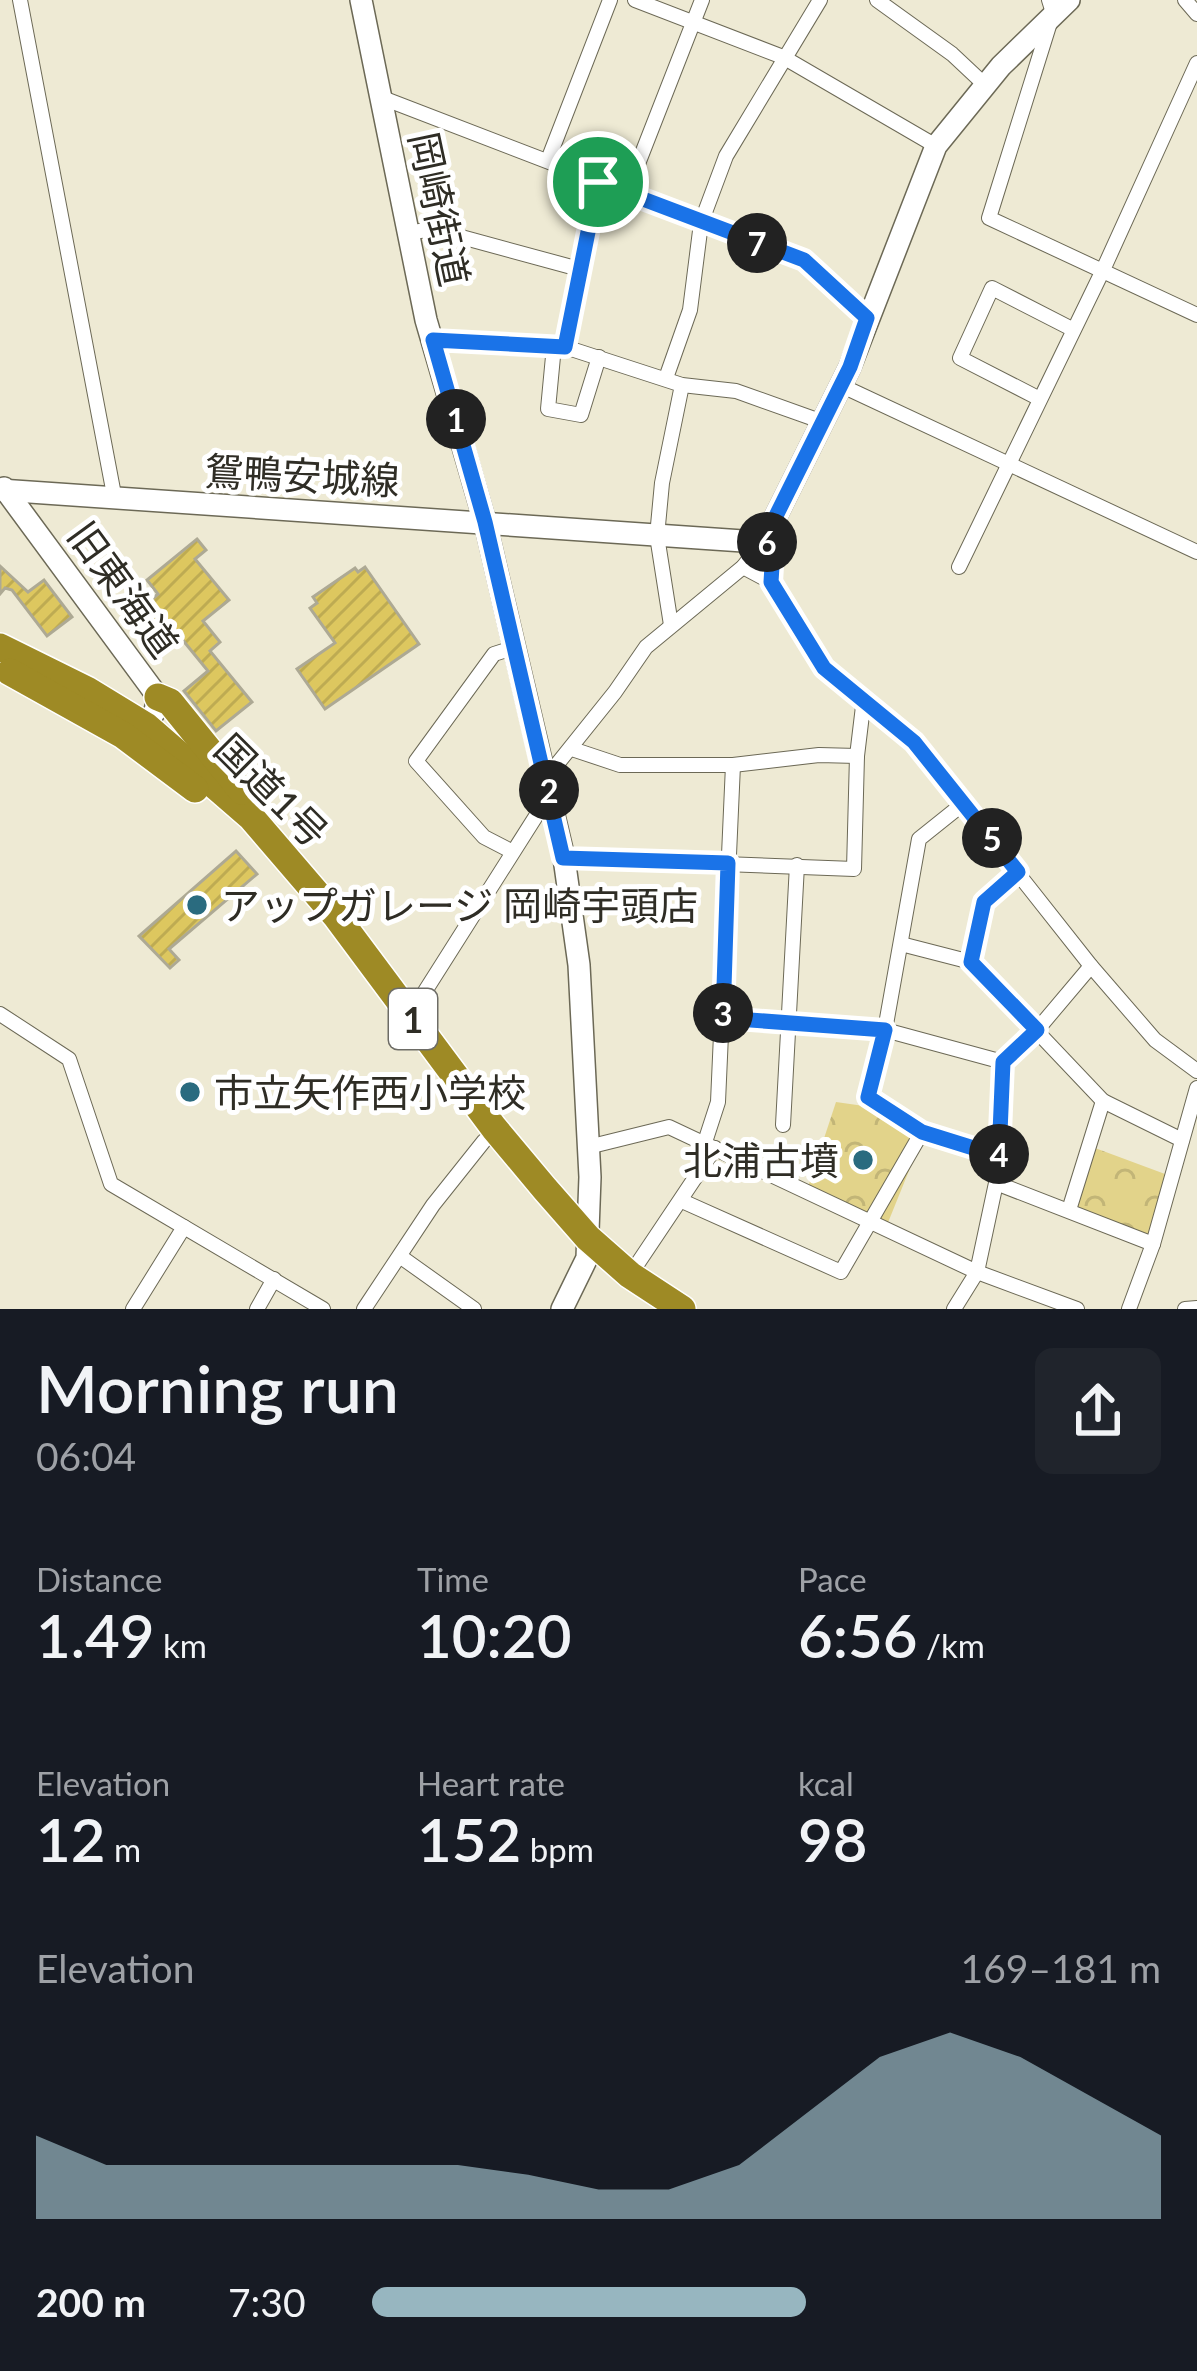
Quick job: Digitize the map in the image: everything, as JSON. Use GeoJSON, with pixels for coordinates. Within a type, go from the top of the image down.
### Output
{"type":"FeatureCollection","features":[{"type":"Feature","properties":{"kind":"highway","name":"国道1号"},"geometry":{"type":"LineString","coordinates":[[0,647],[87,690],[247,831],[300,894],[532,1203],[588,1248],[682,1309]]}},
{"type":"Feature","properties":{"kind":"highway","name":"国道1号"},"geometry":{"type":"LineString","coordinates":[[0,668],[141,735],[251,817],[286,855],[588,1248],[629,1297],[650,1309]]}},
{"type":"Feature","properties":{"kind":"highway"},"geometry":{"type":"LineString","coordinates":[[158,697],[170,702],[241,787],[251,817]]}},
{"type":"Feature","properties":{"kind":"street"},"geometry":{"type":"LineString","coordinates":[[20,0],[115,500]]}},
{"type":"Feature","properties":{"kind":"street","name":"岡崎街道"},"geometry":{"type":"LineString","coordinates":[[361,0],[433,340],[485,522],[563,858],[579,965],[588,1248]]}},
{"type":"Feature","properties":{"kind":"street"},"geometry":{"type":"LineString","coordinates":[[548,160],[610,0]]}},
{"type":"Feature","properties":{"kind":"street"},"geometry":{"type":"LineString","coordinates":[[635,0],[783,57],[936,146]]}},
{"type":"Feature","properties":{"kind":"street"},"geometry":{"type":"LineString","coordinates":[[627,192],[702,0]]}},
{"type":"Feature","properties":{"kind":"street"},"geometry":{"type":"LineString","coordinates":[[667,378],[690,310],[701,223],[726,156],[820,0]]}},
{"type":"Feature","properties":{"kind":"street"},"geometry":{"type":"LineString","coordinates":[[877,0],[952,54],[984,85]]}},
{"type":"Feature","properties":{"kind":"street"},"geometry":{"type":"LineString","coordinates":[[1185,0],[1197,14]]}},
{"type":"Feature","properties":{"kind":"street"},"geometry":{"type":"LineString","coordinates":[[410,1015],[548,786],[641,653],[761,548],[840,385],[936,146],[1057,4]]}},
{"type":"Feature","properties":{"kind":"street"},"geometry":{"type":"LineString","coordinates":[[1057,4],[989,218],[1197,315]]}},
{"type":"Feature","properties":{"kind":"street"},"geometry":{"type":"LineString","coordinates":[[959,567],[1197,63]]}},
{"type":"Feature","properties":{"kind":"street"},"geometry":{"type":"LineString","coordinates":[[380,97],[804,260],[867,318]]}},
{"type":"Feature","properties":{"kind":"street"},"geometry":{"type":"LineString","coordinates":[[598,182],[548,409],[581,415],[599,357]]}},
{"type":"Feature","properties":{"kind":"street"},"geometry":{"type":"LineString","coordinates":[[408,233],[432,229],[579,269]]}},
{"type":"Feature","properties":{"kind":"street"},"geometry":{"type":"LineString","coordinates":[[1038,398],[960,358],[992,288],[1072,328]]}},
{"type":"Feature","properties":{"kind":"street"},"geometry":{"type":"LineString","coordinates":[[433,340],[560,346],[682,385],[736,391],[823,422]]}},
{"type":"Feature","properties":{"kind":"street"},"geometry":{"type":"LineString","coordinates":[[671,625],[657,536],[662,483],[682,385]]}},
{"type":"Feature","properties":{"kind":"street"},"geometry":{"type":"LineString","coordinates":[[840,385],[1197,552]]}},
{"type":"Feature","properties":{"kind":"street","name":"鴛鴨安城線"},"geometry":{"type":"LineString","coordinates":[[2,488],[115,500],[657,536],[765,538]]}},
{"type":"Feature","properties":{"kind":"street","name":"旧東海道"},"geometry":{"type":"LineString","coordinates":[[2,488],[158,697],[141,735]]}},
{"type":"Feature","properties":{"kind":"street"},"geometry":{"type":"LineString","coordinates":[[765,538],[773,550],[771,582]]}},
{"type":"Feature","properties":{"kind":"street"},"geometry":{"type":"LineString","coordinates":[[743,567],[771,582],[824,668],[914,742],[1091,966],[1155,1040],[1197,1071]]}},
{"type":"Feature","properties":{"kind":"street"},"geometry":{"type":"LineString","coordinates":[[512,851],[484,838],[416,761],[494,654],[516,646]]}},
{"type":"Feature","properties":{"kind":"street"},"geometry":{"type":"LineString","coordinates":[[563,858],[854,869],[857,756],[864,698]]}},
{"type":"Feature","properties":{"kind":"street"},"geometry":{"type":"LineString","coordinates":[[572,749],[620,765],[733,765],[819,755],[857,756]]}},
{"type":"Feature","properties":{"kind":"street"},"geometry":{"type":"LineString","coordinates":[[629,1275],[682,1201],[710,1145],[718,1102],[733,765]]}},
{"type":"Feature","properties":{"kind":"street"},"geometry":{"type":"LineString","coordinates":[[964,802],[919,839],[885,1030],[868,1097],[922,1132],[999,1156]]}},
{"type":"Feature","properties":{"kind":"street"},"geometry":{"type":"LineString","coordinates":[[783,1125],[796,865]]}},
{"type":"Feature","properties":{"kind":"street"},"geometry":{"type":"LineString","coordinates":[[971,962],[984,902],[1018,872]]}},
{"type":"Feature","properties":{"kind":"street"},"geometry":{"type":"LineString","coordinates":[[901,944],[971,962],[1103,1101],[1182,1140]]}},
{"type":"Feature","properties":{"kind":"street"},"geometry":{"type":"LineString","coordinates":[[954,1309],[977,1272],[996,1183],[1003,1062],[1091,966]]}},
{"type":"Feature","properties":{"kind":"street"},"geometry":{"type":"LineString","coordinates":[[0,1014],[69,1059],[110,1184],[322,1309]]}},
{"type":"Feature","properties":{"kind":"street"},"geometry":{"type":"LineString","coordinates":[[723,1018],[885,1030],[1003,1062]]}},
{"type":"Feature","properties":{"kind":"street"},"geometry":{"type":"LineString","coordinates":[[1129,1309],[1153,1244],[1197,1088]]}},
{"type":"Feature","properties":{"kind":"street"},"geometry":{"type":"LineString","coordinates":[[1070,1210],[1103,1101]]}},
{"type":"Feature","properties":{"kind":"street"},"geometry":{"type":"LineString","coordinates":[[588,1147],[669,1127],[977,1272],[1077,1309]]}},
{"type":"Feature","properties":{"kind":"street"},"geometry":{"type":"LineString","coordinates":[[682,1201],[841,1272],[922,1132]]}},
{"type":"Feature","properties":{"kind":"street"},"geometry":{"type":"LineString","coordinates":[[364,1309],[433,1205],[484,1141]]}},
{"type":"Feature","properties":{"kind":"street"},"geometry":{"type":"LineString","coordinates":[[996,1183],[1153,1244]]}},
{"type":"Feature","properties":{"kind":"street"},"geometry":{"type":"LineString","coordinates":[[133,1309],[184,1227]]}},
{"type":"Feature","properties":{"kind":"street"},"geometry":{"type":"LineString","coordinates":[[562,1309],[588,1248]]}},
{"type":"Feature","properties":{"kind":"street"},"geometry":{"type":"LineString","coordinates":[[401,1257],[474,1309]]}},
{"type":"Feature","properties":{"kind":"street"},"geometry":{"type":"LineString","coordinates":[[257,1309],[274,1279]]}},
{"type":"Feature","properties":{"kind":"street"},"geometry":{"type":"LineString","coordinates":[[1185,1309],[1197,1308]]}},
{"type":"Feature","properties":{"kind":"green space"},"geometry":{"type":"Polygon","coordinates":[[[836,1102],[864,1106],[921,1141],[887,1225],[808,1187],[836,1102]]]}},
{"type":"Feature","properties":{"kind":"green space"},"geometry":{"type":"Polygon","coordinates":[[[1095,1148],[1165,1174],[1150,1239],[1076,1206],[1095,1148]]]}},
{"type":"Feature","properties":{"kind":"building"},"geometry":{"type":"Polygon","coordinates":[[[197,539],[206,550],[195,559],[229,600],[203,621],[220,642],[210,651],[252,702],[216,731],[184,691],[208,671],[181,638],[167,650],[136,613],[158,594],[147,580],[197,539]]]}},
{"type":"Feature","properties":{"kind":"building"},"geometry":{"type":"Polygon","coordinates":[[[0,566],[28,592],[44,580],[72,617],[47,636],[12,590],[5,588],[0,594],[0,566]]]}},
{"type":"Feature","properties":{"kind":"building"},"geometry":{"type":"Polygon","coordinates":[[[365,567],[419,644],[325,709],[297,669],[335,643],[310,608],[317,603],[313,597],[355,568],[358,572],[365,567]]]}},
{"type":"Feature","properties":{"kind":"building","name":"アップガレージ 岡崎宇頭店"},"geometry":{"type":"Polygon","coordinates":[[[236,851],[257,874],[169,949],[179,960],[170,968],[139,936],[236,851]]]}},
{"type":"Feature","properties":{"kind":"place","name":"アップガレージ 岡崎宇頭店"},"geometry":{"type":"Point","coordinates":[197,905]}},
{"type":"Feature","properties":{"kind":"place","name":"市立矢作西小学校"},"geometry":{"type":"Point","coordinates":[190,1092]}},
{"type":"Feature","properties":{"kind":"place","name":"北浦古墳"},"geometry":{"type":"Point","coordinates":[863,1160]}},
{"type":"Feature","properties":{"kind":"route"},"geometry":{"type":"LineString","coordinates":[[598,182],[804,260],[867,318],[850,367],[765,538],[773,550],[771,582],[824,668],[914,742],[1018,872],[984,902],[971,962],[1037,1030],[1003,1062],[999,1156],[922,1132],[868,1097],[885,1030],[723,1018],[728,863],[563,858],[485,522],[433,340],[565,347],[598,182]]}}]}
